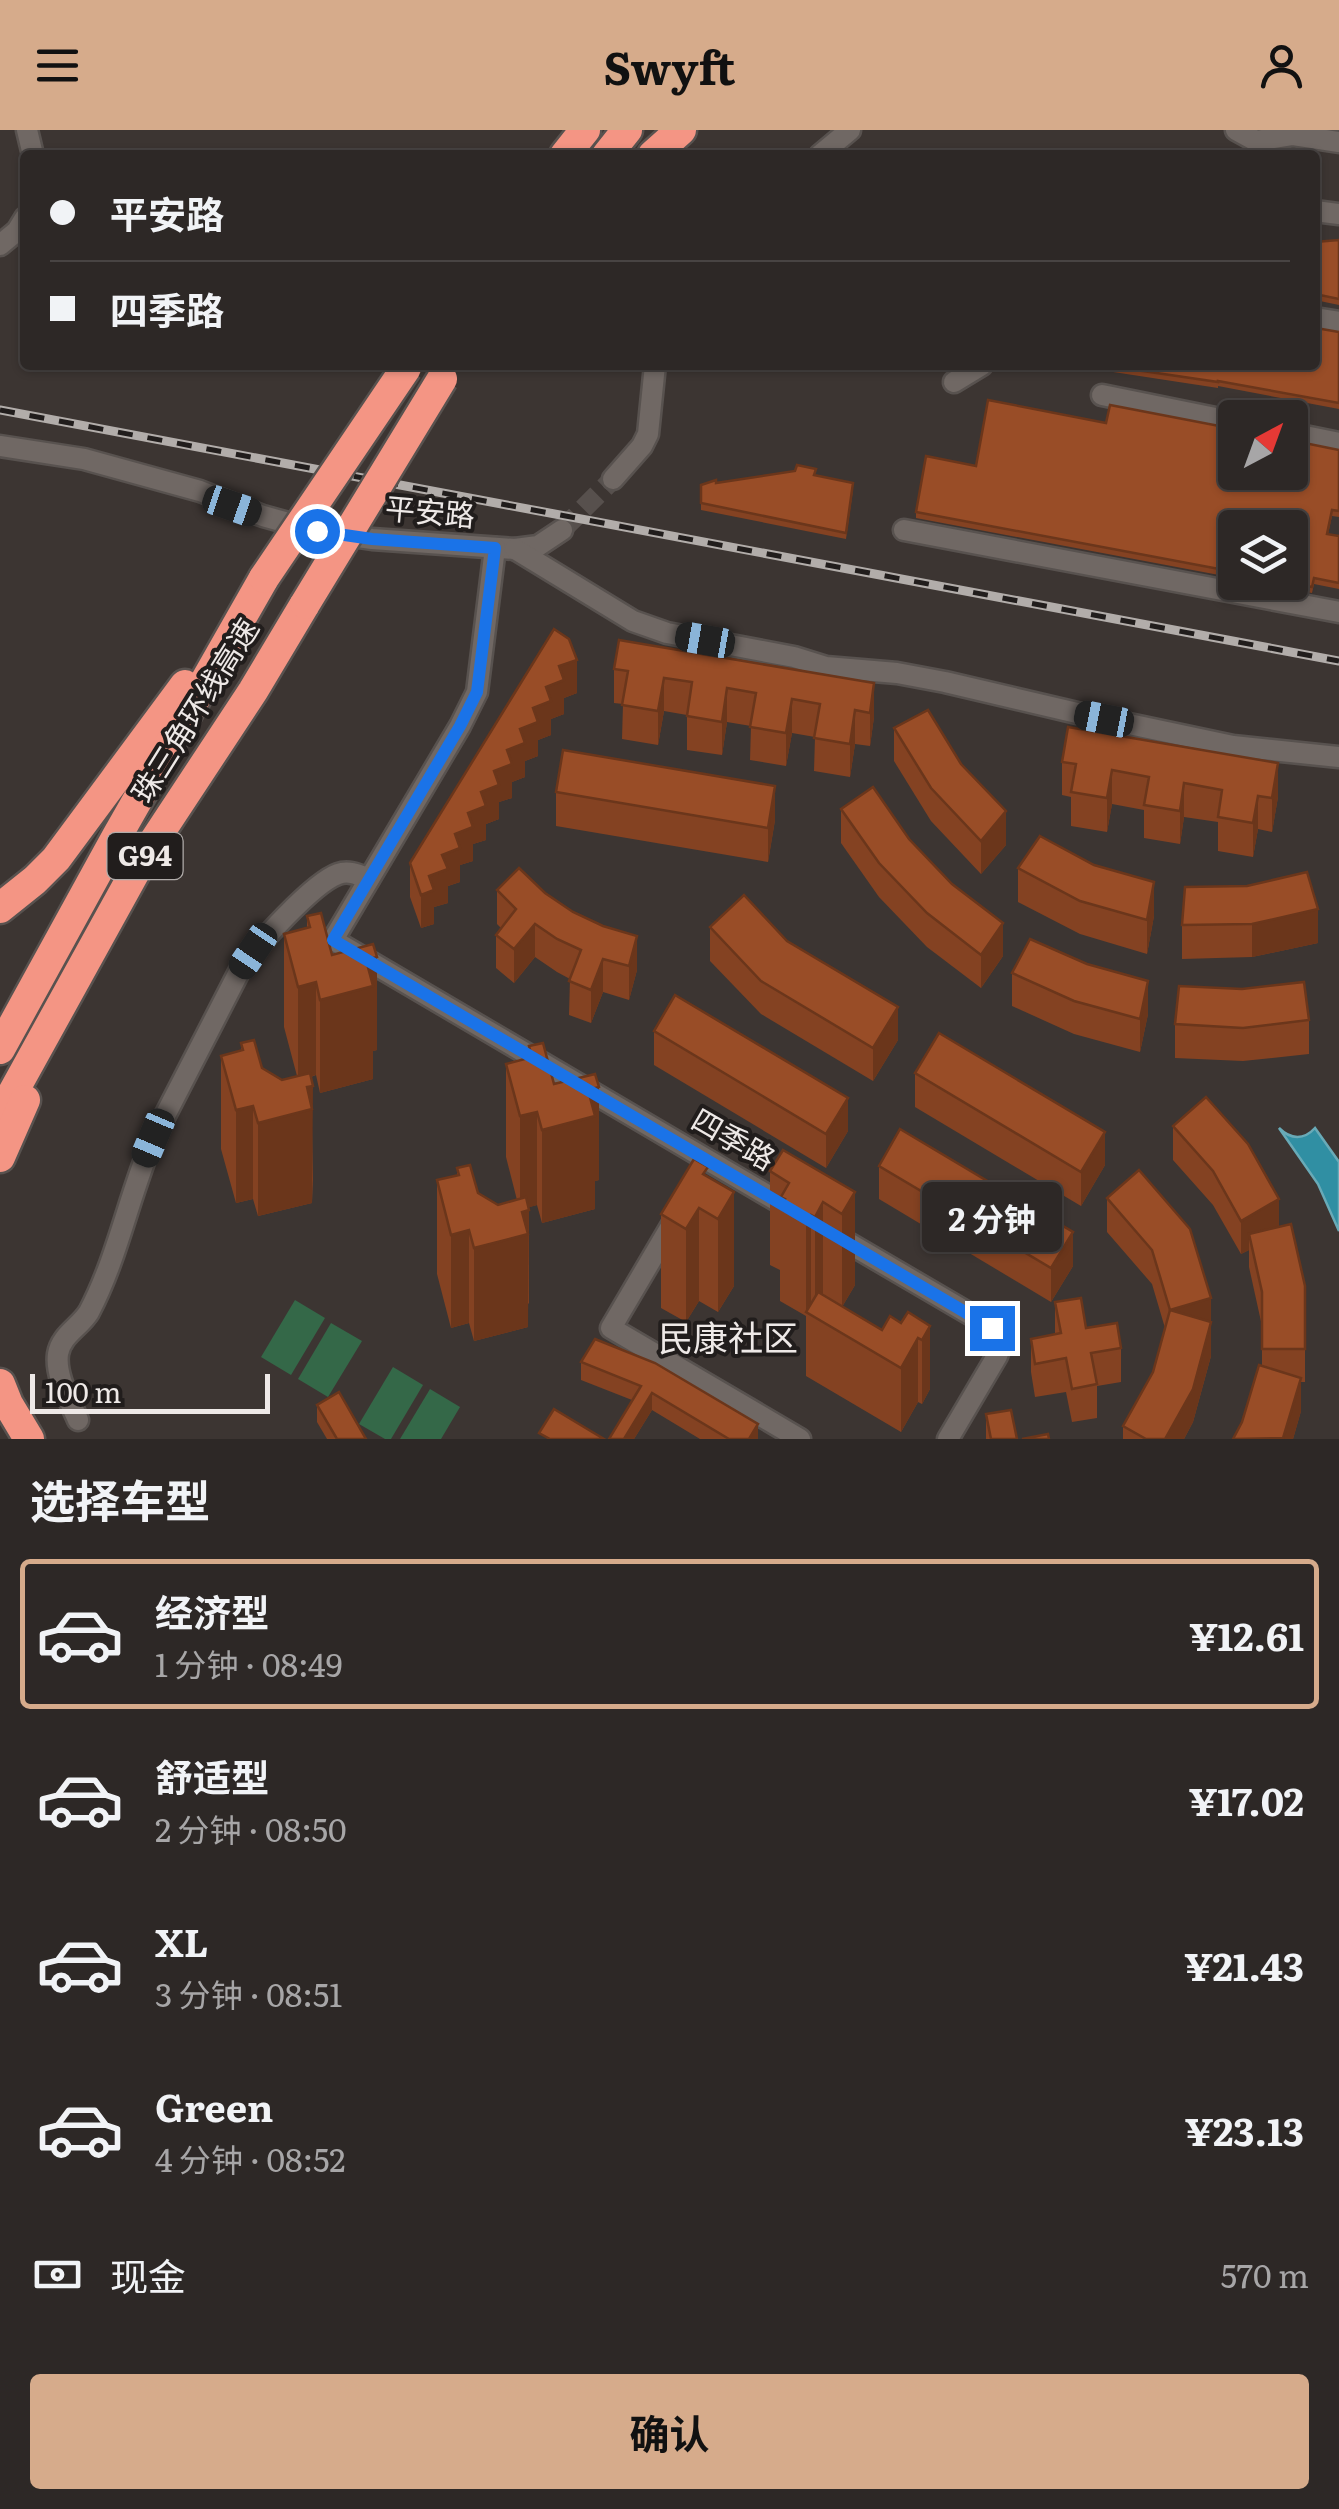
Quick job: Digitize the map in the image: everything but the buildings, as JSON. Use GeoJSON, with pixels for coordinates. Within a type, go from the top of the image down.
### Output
{"type":"FeatureCollection","features":[{"type":"Feature","properties":{"kind":"highway"},"geometry":{"type":"LineString","coordinates":[[569,150],[584,130]]}},
{"type":"Feature","properties":{"kind":"highway"},"geometry":{"type":"LineString","coordinates":[[611,150],[627,130]]}},
{"type":"Feature","properties":{"kind":"highway"},"geometry":{"type":"LineString","coordinates":[[658,150],[681,130]]}},
{"type":"Feature","properties":{"kind":"highway","name":"G94"},"geometry":{"type":"LineString","coordinates":[[264,578],[405,370]]}},
{"type":"Feature","properties":{"kind":"highway","name":"珠三角环线高速"},"geometry":{"type":"LineString","coordinates":[[0,1116],[141,861],[253,692],[449,370]]}},
{"type":"Feature","properties":{"kind":"highway"},"geometry":{"type":"LineString","coordinates":[[0,908],[56,859],[264,578]]}},
{"type":"Feature","properties":{"kind":"highway","name":"珠三角环线高速"},"geometry":{"type":"LineString","coordinates":[[0,1049],[264,578]]}},
{"type":"Feature","properties":{"kind":"highway"},"geometry":{"type":"LineString","coordinates":[[0,1156],[26,1098],[253,692]]}},
{"type":"Feature","properties":{"kind":"highway"},"geometry":{"type":"LineString","coordinates":[[0,1384],[29,1439]]}},
{"type":"Feature","properties":{"kind":"street"},"geometry":{"type":"LineString","coordinates":[[826,150],[850,130]]}},
{"type":"Feature","properties":{"kind":"street"},"geometry":{"type":"LineString","coordinates":[[1236,130],[1256,141],[1293,135],[1302,146],[1339,142]]}},
{"type":"Feature","properties":{"kind":"street"},"geometry":{"type":"LineString","coordinates":[[0,245],[20,226]]}},
{"type":"Feature","properties":{"kind":"street"},"geometry":{"type":"LineString","coordinates":[[613,480],[642,446],[650,429],[655,370]]}},
{"type":"Feature","properties":{"kind":"street"},"geometry":{"type":"LineString","coordinates":[[954,382],[974,370]]}},
{"type":"Feature","properties":{"kind":"street"},"geometry":{"type":"LineString","coordinates":[[1102,395],[1218,419]]}},
{"type":"Feature","properties":{"kind":"street"},"geometry":{"type":"LineString","coordinates":[[1308,437],[1339,443]]}},
{"type":"Feature","properties":{"kind":"street","name":"平安路"},"geometry":{"type":"LineString","coordinates":[[0,446],[84,459],[317,531],[372,539],[505,548],[538,546],[562,530]]}},
{"type":"Feature","properties":{"kind":"street"},"geometry":{"type":"LineString","coordinates":[[904,530],[1339,612]]}},
{"type":"Feature","properties":{"kind":"street"},"geometry":{"type":"LineString","coordinates":[[78,1420],[62,1378],[58,1353],[88,1315],[153,1138],[253,951],[324,883],[340,873],[350,872],[369,879],[477,692],[505,548],[633,621],[667,633],[794,657],[826,668],[897,673],[945,682],[1233,746],[1339,757]]}},
{"type":"Feature","properties":{"kind":"street","name":"四季路"},"geometry":{"type":"LineString","coordinates":[[369,879],[333,940],[704,1169],[999,1334],[997,1356],[948,1439]]}},
{"type":"Feature","properties":{"kind":"street"},"geometry":{"type":"LineString","coordinates":[[680,1211],[612,1328],[800,1439]]}},
{"type":"Feature","properties":{"kind":"green space"},"geometry":{"type":"Polygon","coordinates":[[[295,1300],[325,1318],[291,1375],[261,1357],[295,1300]]]}},
{"type":"Feature","properties":{"kind":"green space"},"geometry":{"type":"Polygon","coordinates":[[[331,1323],[362,1341],[328,1397],[298,1379],[331,1323]]]}},
{"type":"Feature","properties":{"kind":"green space"},"geometry":{"type":"Polygon","coordinates":[[[393,1367],[423,1385],[391,1439],[385,1439],[359,1424],[393,1367]]]}},
{"type":"Feature","properties":{"kind":"green space"},"geometry":{"type":"Polygon","coordinates":[[[430,1389],[460,1407],[441,1439],[400,1439],[430,1389]]]}},
{"type":"Feature","properties":{"kind":"water"},"geometry":{"type":"Polygon","coordinates":[[[1279,1128],[1297,1137],[1315,1128],[1339,1162],[1339,1231],[1318,1184],[1279,1128]]]}},
{"type":"Feature","properties":{"kind":"tunnel"},"geometry":{"type":"LineString","coordinates":[[562,530],[613,479]]}},
{"type":"Feature","properties":{"kind":"railway"},"geometry":{"type":"LineString","coordinates":[[0,410],[1339,661]]}},
{"type":"Feature","properties":{"kind":"district","name":"民康社区"},"geometry":{"type":"Point","coordinates":[728,1339]}},
{"type":"Feature","properties":{"kind":"route"},"geometry":{"type":"LineString","coordinates":[[317,531],[495,548],[477,692],[333,940],[992,1328]]}}]}
